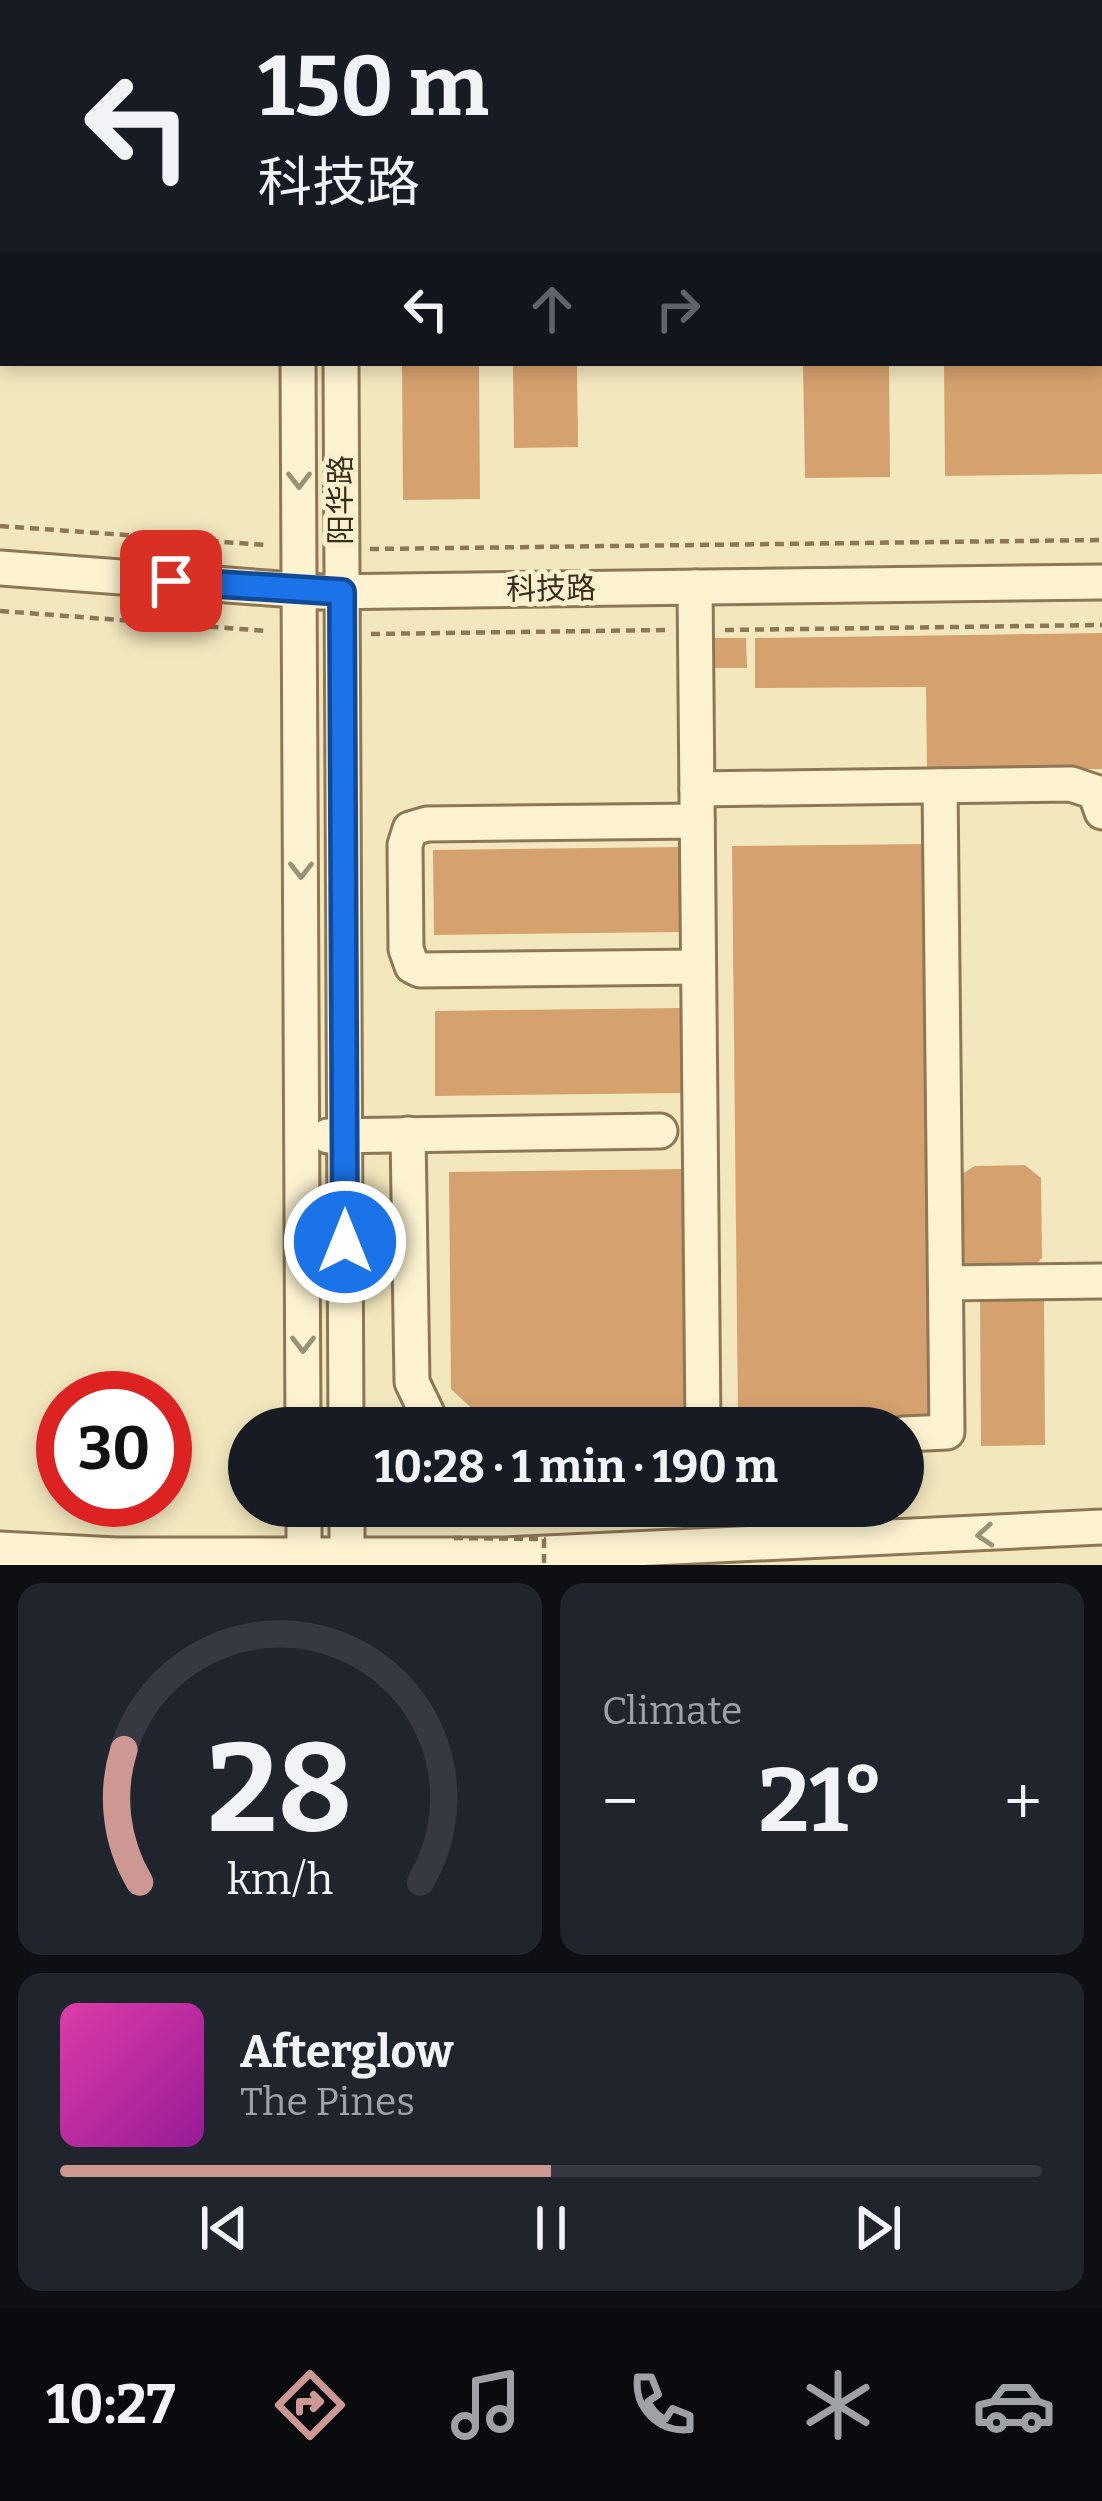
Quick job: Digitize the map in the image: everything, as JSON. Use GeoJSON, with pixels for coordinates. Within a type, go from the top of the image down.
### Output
{"type":"FeatureCollection","features":[{"type":"Feature","properties":{"kind":"street","name":"阳华路"},"geometry":{"type":"LineString","coordinates":[[298,366],[303,1407]]}},
{"type":"Feature","properties":{"kind":"street","name":"阳华路"},"geometry":{"type":"LineString","coordinates":[[341,366],[346,1407]]}},
{"type":"Feature","properties":{"kind":"street","name":"科技路"},"geometry":{"type":"LineString","coordinates":[[0,568],[342,592],[1102,582]]}},
{"type":"Feature","properties":{"kind":"street"},"geometry":{"type":"LineString","coordinates":[[694,587],[704,1407]]}},
{"type":"Feature","properties":{"kind":"street"},"geometry":{"type":"LineString","coordinates":[[698,967],[420,970],[407,959],[405,866],[410,830],[427,824],[940,786],[1070,784],[1095,793],[1102,812]]}},
{"type":"Feature","properties":{"kind":"street"},"geometry":{"type":"LineString","coordinates":[[924,1433],[947,1432],[940,786]]}},
{"type":"Feature","properties":{"kind":"street"},"geometry":{"type":"LineString","coordinates":[[328,1136],[660,1131]]}},
{"type":"Feature","properties":{"kind":"street"},"geometry":{"type":"LineString","coordinates":[[408,1135],[410,1369],[419,1407]]}},
{"type":"Feature","properties":{"kind":"street"},"geometry":{"type":"LineString","coordinates":[[946,1283],[1102,1281]]}},
{"type":"Feature","properties":{"kind":"street"},"geometry":{"type":"LineString","coordinates":[[304,1527],[304,1552]]}},
{"type":"Feature","properties":{"kind":"street"},"geometry":{"type":"LineString","coordinates":[[346,1527],[347,1554]]}},
{"type":"Feature","properties":{"kind":"street"},"geometry":{"type":"LineString","coordinates":[[0,1549],[116,1555],[505,1555],[1102,1527]]}},
{"type":"Feature","properties":{"kind":"path"},"geometry":{"type":"LineString","coordinates":[[0,526],[280,546]]}},
{"type":"Feature","properties":{"kind":"path"},"geometry":{"type":"LineString","coordinates":[[361,549],[1102,540]]}},
{"type":"Feature","properties":{"kind":"path"},"geometry":{"type":"LineString","coordinates":[[0,611],[280,632]]}},
{"type":"Feature","properties":{"kind":"path"},"geometry":{"type":"LineString","coordinates":[[720,630],[1102,625]]}},
{"type":"Feature","properties":{"kind":"path"},"geometry":{"type":"LineString","coordinates":[[361,634],[672,630]]}},
{"type":"Feature","properties":{"kind":"path"},"geometry":{"type":"LineString","coordinates":[[454,1538],[544,1538],[544,1565]]}},
{"type":"Feature","properties":{"kind":"building"},"geometry":{"type":"Polygon","coordinates":[[[402,366],[479,366],[480,499],[403,500],[402,366]]]}},
{"type":"Feature","properties":{"kind":"building"},"geometry":{"type":"Polygon","coordinates":[[[513,366],[577,366],[578,447],[514,448],[513,366]]]}},
{"type":"Feature","properties":{"kind":"building"},"geometry":{"type":"Polygon","coordinates":[[[803,366],[889,366],[890,477],[805,478],[803,366]]]}},
{"type":"Feature","properties":{"kind":"building"},"geometry":{"type":"Polygon","coordinates":[[[944,366],[1102,366],[1102,474],[945,476],[944,366]]]}},
{"type":"Feature","properties":{"kind":"building"},"geometry":{"type":"Polygon","coordinates":[[[1102,633],[1102,769],[927,771],[926,687],[755,688],[755,638],[1102,633]]]}},
{"type":"Feature","properties":{"kind":"building"},"geometry":{"type":"Polygon","coordinates":[[[712,638],[746,638],[747,668],[713,668],[712,638]]]}},
{"type":"Feature","properties":{"kind":"building"},"geometry":{"type":"Polygon","coordinates":[[[928,844],[934,1417],[924,1417],[924,1407],[738,1407],[732,846],[928,844]]]}},
{"type":"Feature","properties":{"kind":"building"},"geometry":{"type":"Polygon","coordinates":[[[680,847],[681,932],[434,935],[433,850],[680,847]]]}},
{"type":"Feature","properties":{"kind":"building"},"geometry":{"type":"Polygon","coordinates":[[[682,1008],[683,1093],[435,1096],[435,1011],[682,1008]]]}},
{"type":"Feature","properties":{"kind":"building"},"geometry":{"type":"Polygon","coordinates":[[[1025,1165],[1041,1178],[1042,1258],[1030,1270],[971,1271],[959,1258],[960,1175],[975,1166],[1025,1165]]]}},
{"type":"Feature","properties":{"kind":"building"},"geometry":{"type":"Polygon","coordinates":[[[684,1169],[686,1407],[470,1407],[451,1389],[449,1172],[684,1169]]]}},
{"type":"Feature","properties":{"kind":"building"},"geometry":{"type":"Polygon","coordinates":[[[1044,1296],[1045,1445],[981,1446],[980,1297],[1044,1296]]]}},
{"type":"Feature","properties":{"kind":"route"},"geometry":{"type":"LineString","coordinates":[[171,581],[342,592],[345,1242]]}}]}
